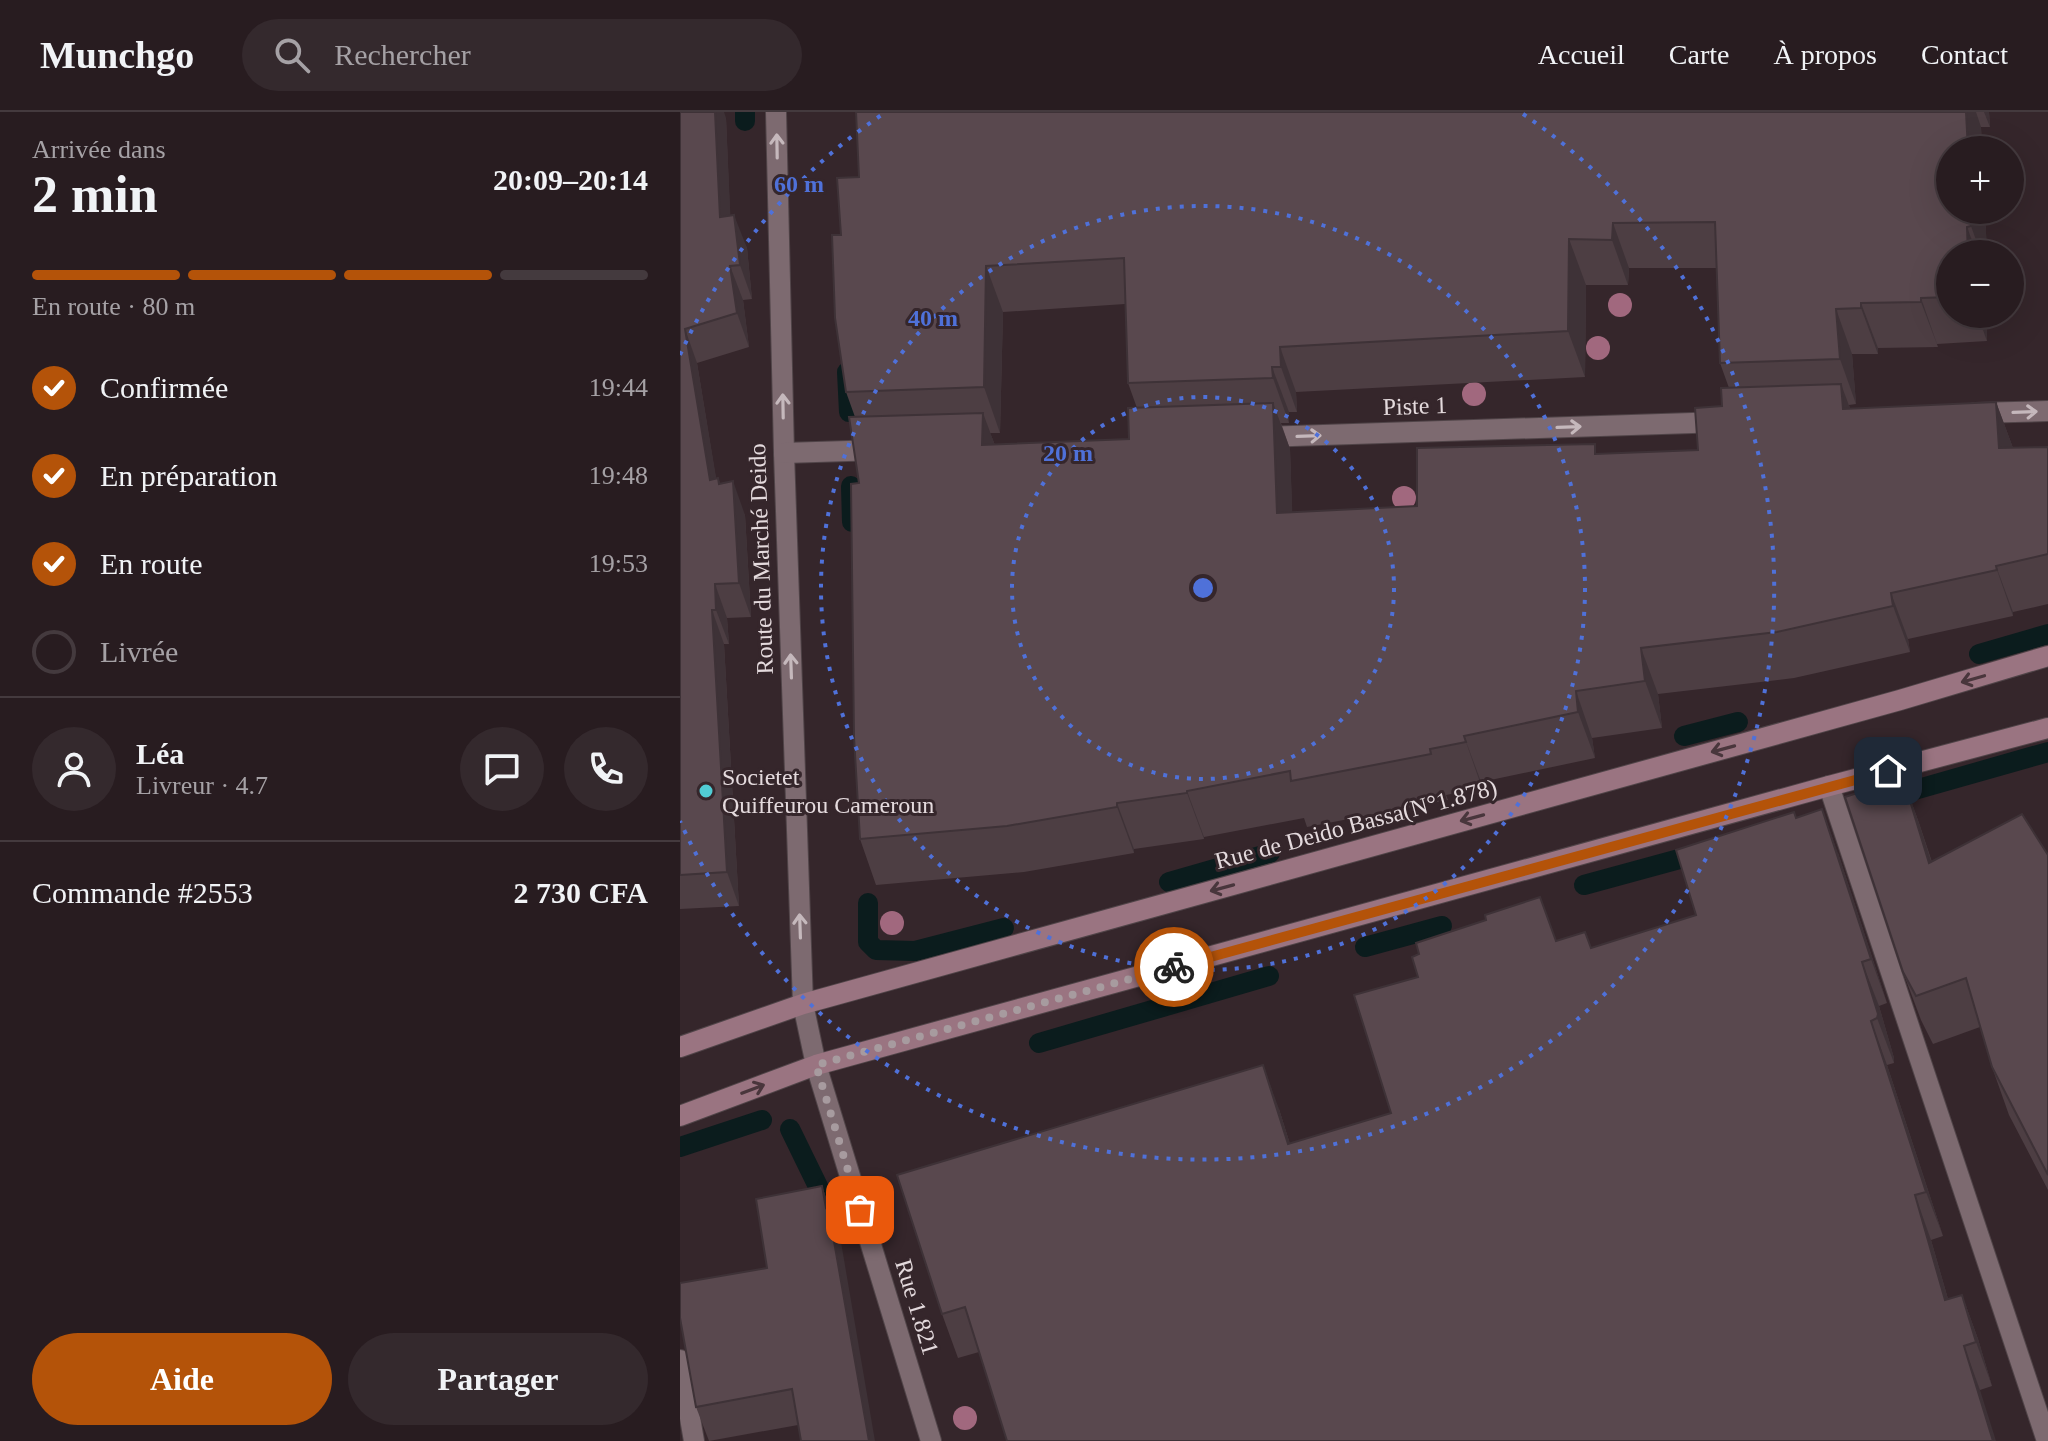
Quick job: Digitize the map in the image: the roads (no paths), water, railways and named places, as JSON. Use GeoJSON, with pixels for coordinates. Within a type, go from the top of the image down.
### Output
{"type":"FeatureCollection","features":[{"type":"Feature","properties":{"kind":"main road","name":"Rue de Deido Bassa(N°1.878)"},"geometry":{"type":"LineString","coordinates":[[680,1047],[803,1004],[1900,700],[2048,656]]}},
{"type":"Feature","properties":{"kind":"main road"},"geometry":{"type":"LineString","coordinates":[[680,1116],[816,1065],[2048,728]]}},
{"type":"Feature","properties":{"kind":"street","name":"Route du Marché Deido"},"geometry":{"type":"LineString","coordinates":[[776,112],[803,1004]]}},
{"type":"Feature","properties":{"kind":"street"},"geometry":{"type":"LineString","coordinates":[[1953,414],[2048,411]]}},
{"type":"Feature","properties":{"kind":"street","name":"Piste 1"},"geometry":{"type":"LineString","coordinates":[[1242,438],[1748,421]]}},
{"type":"Feature","properties":{"kind":"street"},"geometry":{"type":"LineString","coordinates":[[784,453],[894,449]]}},
{"type":"Feature","properties":{"kind":"street"},"geometry":{"type":"LineString","coordinates":[[1829,786],[2047,1441]]}},
{"type":"Feature","properties":{"kind":"street","name":"Rue 1.821"},"geometry":{"type":"LineString","coordinates":[[803,1004],[816,1065],[931,1441]]}},
{"type":"Feature","properties":{"kind":"street"},"geometry":{"type":"LineString","coordinates":[[680,1360],[694,1441]]}},
{"type":"Feature","properties":{"kind":"waterway"},"geometry":{"type":"LineString","coordinates":[[745,112],[745,121]]}},
{"type":"Feature","properties":{"kind":"waterway"},"geometry":{"type":"LineString","coordinates":[[847,372],[849,412]]}},
{"type":"Feature","properties":{"kind":"waterway"},"geometry":{"type":"LineString","coordinates":[[851,486],[852,522]]}},
{"type":"Feature","properties":{"kind":"waterway"},"geometry":{"type":"LineString","coordinates":[[1979,654],[2048,634]]}},
{"type":"Feature","properties":{"kind":"waterway"},"geometry":{"type":"LineString","coordinates":[[1684,736],[1738,722]]}},
{"type":"Feature","properties":{"kind":"waterway"},"geometry":{"type":"LineString","coordinates":[[1883,799],[2048,752]]}},
{"type":"Feature","properties":{"kind":"waterway"},"geometry":{"type":"LineString","coordinates":[[1169,882],[1270,853]]}},
{"type":"Feature","properties":{"kind":"waterway"},"geometry":{"type":"LineString","coordinates":[[1584,885],[1683,858]]}},
{"type":"Feature","properties":{"kind":"waterway"},"geometry":{"type":"LineString","coordinates":[[868,903],[868,942],[876,950],[915,951],[1004,928]]}},
{"type":"Feature","properties":{"kind":"waterway"},"geometry":{"type":"LineString","coordinates":[[1365,947],[1442,926]]}},
{"type":"Feature","properties":{"kind":"waterway"},"geometry":{"type":"LineString","coordinates":[[1039,1043],[1269,976]]}},
{"type":"Feature","properties":{"kind":"waterway"},"geometry":{"type":"LineString","coordinates":[[680,1147],[762,1120]]}},
{"type":"Feature","properties":{"kind":"waterway"},"geometry":{"type":"LineString","coordinates":[[790,1129],[830,1211]]}},
{"type":"Feature","properties":{"kind":"place","name":"Societet Quiffeurou Cameroun"},"geometry":{"type":"Point","coordinates":[706,791]}}]}
